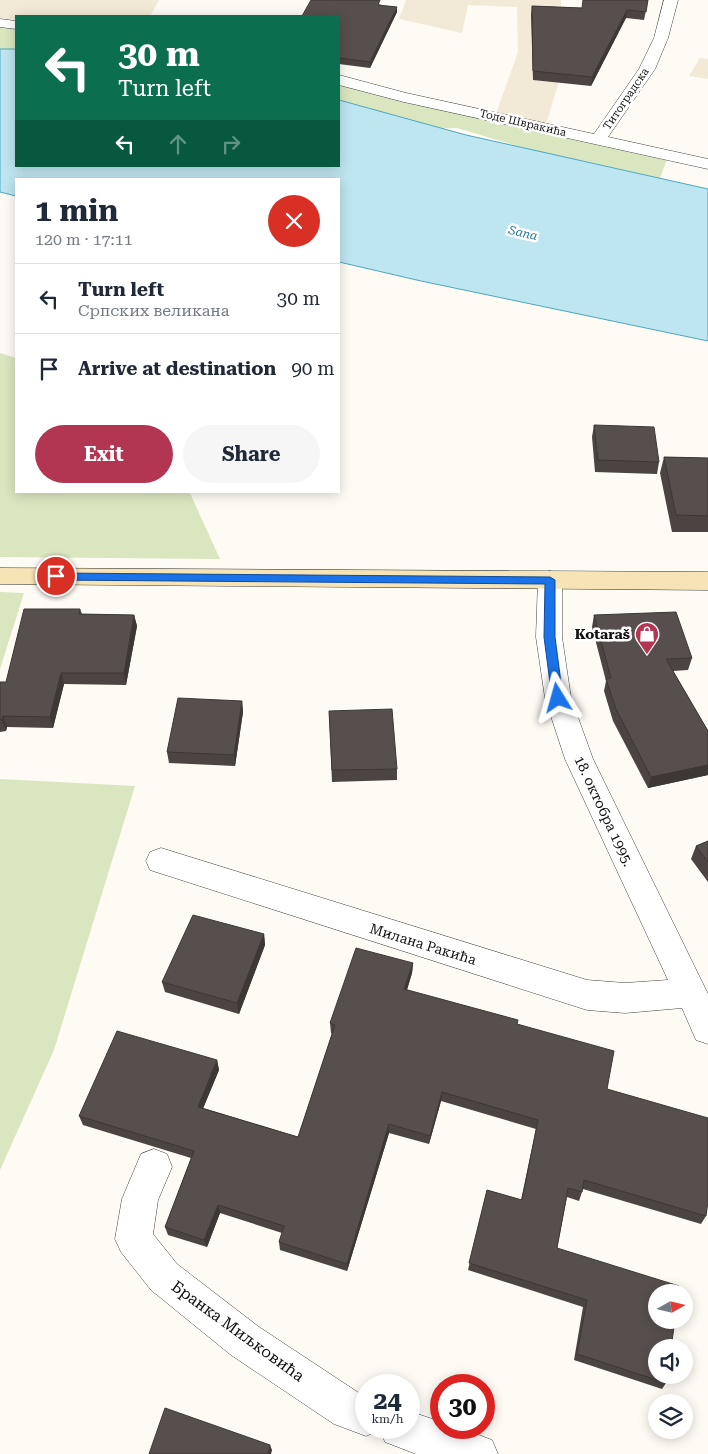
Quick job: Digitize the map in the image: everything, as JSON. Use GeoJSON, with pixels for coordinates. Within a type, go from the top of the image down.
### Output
{"type":"FeatureCollection","features":[{"type":"Feature","properties":{"kind":"main road"},"geometry":{"type":"LineString","coordinates":[[0,576],[708,581]]}},
{"type":"Feature","properties":{"kind":"street","name":"Титоградска"},"geometry":{"type":"LineString","coordinates":[[598,140],[647,69],[661,38],[671,0]]}},
{"type":"Feature","properties":{"kind":"street"},"geometry":{"type":"LineString","coordinates":[[0,23],[15,25]]}},
{"type":"Feature","properties":{"kind":"street","name":"Тоде Швракића"},"geometry":{"type":"LineString","coordinates":[[340,80],[404,97],[708,164]]}},
{"type":"Feature","properties":{"kind":"street","name":"18. октобра 1995."},"geometry":{"type":"LineString","coordinates":[[550,580],[550,637],[558,698],[579,759],[708,1029]]}},
{"type":"Feature","properties":{"kind":"street","name":"Милана Ракића"},"geometry":{"type":"LineString","coordinates":[[161,861],[588,995],[625,998],[690,993]]}},
{"type":"Feature","properties":{"kind":"street","name":"Бранка Миљковића"},"geometry":{"type":"LineString","coordinates":[[154,1167],[140,1199],[134,1239],[164,1277],[245,1341],[348,1410],[355,1412]]}},
{"type":"Feature","properties":{"kind":"street"},"geometry":{"type":"LineString","coordinates":[[420,1435],[478,1454]]}},
{"type":"Feature","properties":{"kind":"shaded area"},"geometry":{"type":"Polygon","coordinates":[[[0,0],[159,0],[151,15],[15,15],[15,20],[0,18],[0,0]]]}},
{"type":"Feature","properties":{"kind":"shaded area"},"geometry":{"type":"Polygon","coordinates":[[[406,0],[561,0],[568,52],[546,124],[496,114],[518,52],[517,7],[468,5],[462,33],[399,19],[406,0]]]}},
{"type":"Feature","properties":{"kind":"shaded area"},"geometry":{"type":"Polygon","coordinates":[[[700,58],[708,59],[708,79],[689,76],[700,58]]]}},
{"type":"Feature","properties":{"kind":"green space"},"geometry":{"type":"Polygon","coordinates":[[[0,26],[15,29],[15,51],[0,51],[0,26]]]}},
{"type":"Feature","properties":{"kind":"green space"},"geometry":{"type":"Polygon","coordinates":[[[340,84],[401,101],[667,159],[660,178],[585,161],[540,155],[521,147],[457,128],[412,129],[340,102],[340,84]]]}},
{"type":"Feature","properties":{"kind":"green space"},"geometry":{"type":"Polygon","coordinates":[[[0,353],[15,358],[15,493],[190,493],[220,559],[0,557],[0,353]]]}},
{"type":"Feature","properties":{"kind":"green space"},"geometry":{"type":"Polygon","coordinates":[[[0,592],[24,593],[0,669],[0,592]]]}},
{"type":"Feature","properties":{"kind":"green space"},"geometry":{"type":"Polygon","coordinates":[[[0,779],[135,786],[54,1050],[0,1170],[0,779]]]}},
{"type":"Feature","properties":{"kind":"water","name":"Sana"},"geometry":{"type":"Polygon","coordinates":[[[0,49],[15,49],[15,167],[340,167],[340,100],[466,135],[708,189],[708,341],[340,262],[340,178],[15,178],[15,196],[0,192],[0,49]]]}},
{"type":"Feature","properties":{"kind":"building"},"geometry":{"type":"Polygon","coordinates":[[[311,0],[380,0],[378,5],[397,7],[370,62],[340,58],[340,15],[303,15],[311,0]]]}},
{"type":"Feature","properties":{"kind":"building"},"geometry":{"type":"Polygon","coordinates":[[[583,0],[648,0],[646,12],[627,10],[592,77],[533,71],[532,6],[582,8],[583,0]]]}},
{"type":"Feature","properties":{"kind":"building"},"geometry":{"type":"Polygon","coordinates":[[[594,425],[654,427],[659,462],[598,460],[594,425]]]}},
{"type":"Feature","properties":{"kind":"building"},"geometry":{"type":"Polygon","coordinates":[[[664,457],[708,458],[708,516],[676,515],[664,457]]]}},
{"type":"Feature","properties":{"kind":"building"},"geometry":{"type":"Polygon","coordinates":[[[24,609],[80,609],[79,614],[134,615],[124,673],[61,673],[50,717],[3,716],[2,720],[0,720],[0,682],[6,682],[24,609]]]}},
{"type":"Feature","properties":{"kind":"building"},"geometry":{"type":"Polygon","coordinates":[[[676,612],[692,658],[666,659],[708,731],[708,765],[651,777],[616,709],[606,679],[611,678],[594,615],[676,612]]]}},
{"type":"Feature","properties":{"kind":"building"},"geometry":{"type":"Polygon","coordinates":[[[178,698],[242,701],[234,755],[167,752],[178,698]]]}},
{"type":"Feature","properties":{"kind":"building"},"geometry":{"type":"Polygon","coordinates":[[[392,709],[397,769],[332,770],[329,711],[392,709]]]}},
{"type":"Feature","properties":{"kind":"building"},"geometry":{"type":"Polygon","coordinates":[[[708,841],[708,862],[696,846],[708,841]]]}},
{"type":"Feature","properties":{"kind":"building"},"geometry":{"type":"Polygon","coordinates":[[[193,915],[264,934],[237,1003],[162,982],[193,915]]]}},
{"type":"Feature","properties":{"kind":"building"},"geometry":{"type":"Polygon","coordinates":[[[356,948],[413,963],[404,989],[518,1020],[517,1024],[614,1051],[607,1089],[708,1118],[708,1201],[706,1216],[584,1180],[582,1192],[568,1188],[557,1248],[673,1284],[648,1284],[648,1329],[674,1329],[672,1339],[648,1339],[648,1377],[577,1354],[587,1300],[469,1263],[487,1190],[522,1200],[538,1120],[442,1092],[430,1136],[389,1124],[347,1264],[279,1242],[284,1226],[218,1205],[204,1240],[165,1227],[194,1151],[79,1116],[117,1031],[217,1060],[198,1107],[298,1137],[335,1025],[330,1023],[356,948]]]}},
{"type":"Feature","properties":{"kind":"building"},"geometry":{"type":"Polygon","coordinates":[[[165,1408],[270,1445],[268,1454],[149,1454],[165,1408]]]}},
{"type":"Feature","properties":{"kind":"place","name":"Kotaraš"},"geometry":{"type":"Point","coordinates":[647,655]}},
{"type":"Feature","properties":{"kind":"route"},"geometry":{"type":"LineString","coordinates":[[56,576],[550,580],[550,637],[558,698]]}}]}
